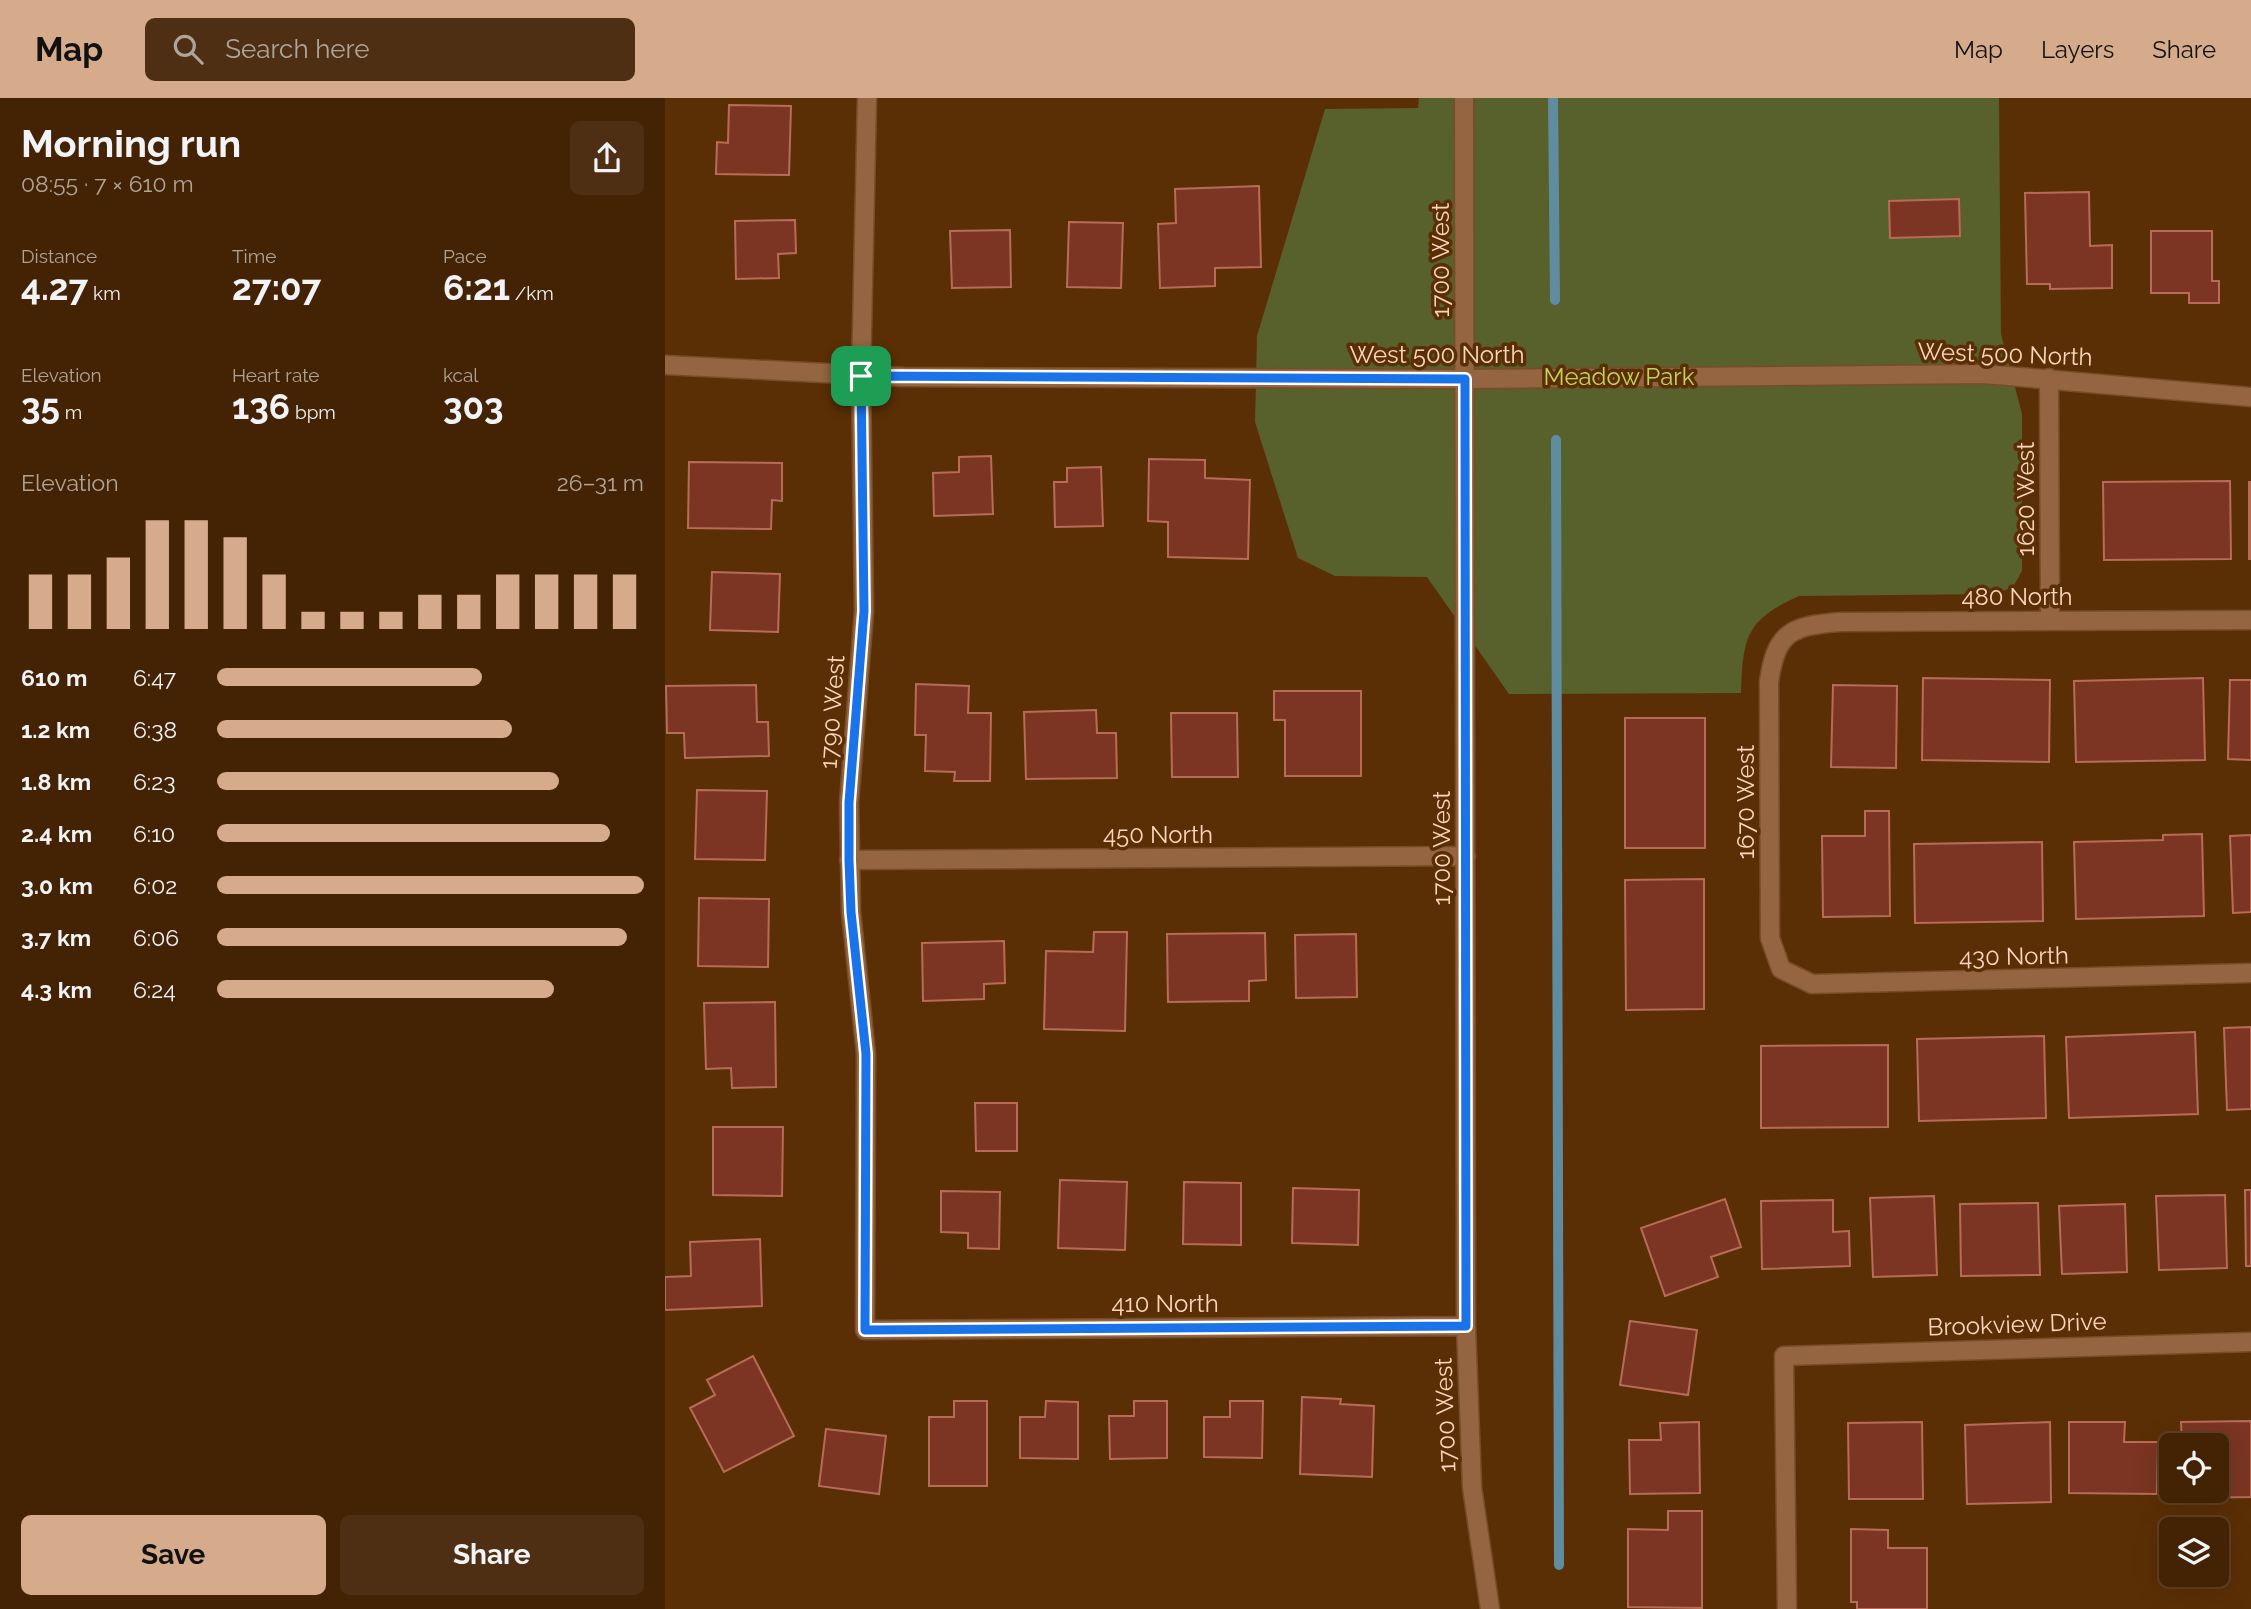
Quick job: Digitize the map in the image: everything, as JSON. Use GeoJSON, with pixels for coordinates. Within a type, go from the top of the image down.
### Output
{"type":"FeatureCollection","features":[{"type":"Feature","properties":{"kind":"street","name":"1790 West"},"geometry":{"type":"LineString","coordinates":[[865,1330],[866,1054],[851,912],[849,803],[864,611],[861,376],[867,98]]}},
{"type":"Feature","properties":{"kind":"street","name":"1700 West"},"geometry":{"type":"LineString","coordinates":[[1464,98],[1466,1326],[1472,1487],[1488,1602]]}},
{"type":"Feature","properties":{"kind":"street","name":"West 500 North"},"geometry":{"type":"LineString","coordinates":[[665,365],[861,376],[1465,379],[1984,374],[2251,397]]}},
{"type":"Feature","properties":{"kind":"street","name":"1620 West"},"geometry":{"type":"LineString","coordinates":[[2049,378],[2050,620]]}},
{"type":"Feature","properties":{"kind":"street","name":"480 North"},"geometry":{"type":"LineString","coordinates":[[1785,635],[1810,624],[1839,622],[2251,620]]}},
{"type":"Feature","properties":{"kind":"street","name":"1670 West"},"geometry":{"type":"LineString","coordinates":[[1781,969],[1770,938],[1769,682],[1772,659],[1785,635]]}},
{"type":"Feature","properties":{"kind":"street","name":"450 North"},"geometry":{"type":"LineString","coordinates":[[849,860],[1466,856]]}},
{"type":"Feature","properties":{"kind":"street","name":"430 North"},"geometry":{"type":"LineString","coordinates":[[1781,969],[1812,984],[2251,973]]}},
{"type":"Feature","properties":{"kind":"street","name":"410 North"},"geometry":{"type":"LineString","coordinates":[[865,1330],[1466,1326]]}},
{"type":"Feature","properties":{"kind":"street","name":"Brookview Drive"},"geometry":{"type":"LineString","coordinates":[[1787,1609],[1784,1356],[2251,1342]]}},
{"type":"Feature","properties":{"kind":"green space","name":"Meadow Park"},"geometry":{"type":"Polygon","coordinates":[[[1419,98],[1999,98],[2001,334],[2022,414],[2022,571],[2013,587],[1995,594],[1799,596],[1767,614],[1751,633],[1743,658],[1741,693],[1509,694],[1427,577],[1335,576],[1298,558],[1255,422],[1257,336],[1325,109],[1418,108],[1419,98]]]}},
{"type":"Feature","properties":{"kind":"building"},"geometry":{"type":"Polygon","coordinates":[[[729,105],[791,106],[789,175],[716,174],[717,142],[728,143],[729,105]]]}},
{"type":"Feature","properties":{"kind":"building"},"geometry":{"type":"Polygon","coordinates":[[[1259,186],[1261,267],[1215,268],[1215,286],[1160,288],[1158,224],[1176,223],[1175,189],[1259,186]]]}},
{"type":"Feature","properties":{"kind":"building"},"geometry":{"type":"Polygon","coordinates":[[[2089,192],[2090,246],[2112,245],[2112,288],[2050,289],[2050,284],[2027,284],[2025,193],[2089,192]]]}},
{"type":"Feature","properties":{"kind":"building"},"geometry":{"type":"Polygon","coordinates":[[[1959,199],[1960,236],[1890,238],[1889,201],[1959,199]]]}},
{"type":"Feature","properties":{"kind":"building"},"geometry":{"type":"Polygon","coordinates":[[[795,220],[796,253],[778,254],[779,278],[736,279],[735,221],[795,220]]]}},
{"type":"Feature","properties":{"kind":"building"},"geometry":{"type":"Polygon","coordinates":[[[1069,222],[1123,223],[1121,288],[1067,287],[1069,222]]]}},
{"type":"Feature","properties":{"kind":"building"},"geometry":{"type":"Polygon","coordinates":[[[1010,230],[1011,287],[952,288],[950,231],[1010,230]]]}},
{"type":"Feature","properties":{"kind":"building"},"geometry":{"type":"Polygon","coordinates":[[[2151,231],[2212,231],[2212,281],[2219,281],[2219,303],[2189,303],[2189,293],[2151,293],[2151,231]]]}},
{"type":"Feature","properties":{"kind":"building"},"geometry":{"type":"Polygon","coordinates":[[[991,456],[993,514],[934,516],[933,473],[959,472],[959,457],[991,456]]]}},
{"type":"Feature","properties":{"kind":"building"},"geometry":{"type":"Polygon","coordinates":[[[1149,459],[1205,460],[1205,478],[1250,480],[1248,559],[1168,557],[1168,522],[1148,521],[1149,459]]]}},
{"type":"Feature","properties":{"kind":"building"},"geometry":{"type":"Polygon","coordinates":[[[689,462],[782,463],[782,501],[772,500],[771,529],[688,528],[689,462]]]}},
{"type":"Feature","properties":{"kind":"building"},"geometry":{"type":"Polygon","coordinates":[[[1101,467],[1103,526],[1055,527],[1054,482],[1067,482],[1067,468],[1101,467]]]}},
{"type":"Feature","properties":{"kind":"building"},"geometry":{"type":"Polygon","coordinates":[[[2230,481],[2231,559],[2104,560],[2103,482],[2230,481]]]}},
{"type":"Feature","properties":{"kind":"building"},"geometry":{"type":"Polygon","coordinates":[[[2251,482],[2251,559],[2249,559],[2251,482]]]}},
{"type":"Feature","properties":{"kind":"building"},"geometry":{"type":"Polygon","coordinates":[[[712,572],[780,574],[778,632],[710,630],[712,572]]]}},
{"type":"Feature","properties":{"kind":"building"},"geometry":{"type":"Polygon","coordinates":[[[1923,678],[2050,680],[2049,762],[1922,760],[1923,678]]]}},
{"type":"Feature","properties":{"kind":"building"},"geometry":{"type":"Polygon","coordinates":[[[2203,678],[2205,760],[2076,762],[2074,681],[2203,678]]]}},
{"type":"Feature","properties":{"kind":"building"},"geometry":{"type":"Polygon","coordinates":[[[2230,680],[2251,680],[2251,760],[2228,759],[2230,680]]]}},
{"type":"Feature","properties":{"kind":"building"},"geometry":{"type":"Polygon","coordinates":[[[916,684],[969,686],[968,713],[991,713],[990,781],[954,781],[955,772],[925,771],[926,735],[915,735],[916,684]]]}},
{"type":"Feature","properties":{"kind":"building"},"geometry":{"type":"Polygon","coordinates":[[[756,685],[757,722],[768,722],[769,756],[685,758],[684,733],[667,733],[666,686],[756,685]]]}},
{"type":"Feature","properties":{"kind":"building"},"geometry":{"type":"Polygon","coordinates":[[[1833,685],[1897,686],[1896,768],[1831,767],[1833,685]]]}},
{"type":"Feature","properties":{"kind":"building"},"geometry":{"type":"Polygon","coordinates":[[[1274,691],[1361,691],[1361,776],[1285,776],[1285,720],[1274,720],[1274,691]]]}},
{"type":"Feature","properties":{"kind":"building"},"geometry":{"type":"Polygon","coordinates":[[[1096,710],[1097,733],[1116,733],[1117,778],[1026,779],[1024,712],[1096,710]]]}},
{"type":"Feature","properties":{"kind":"building"},"geometry":{"type":"Polygon","coordinates":[[[1171,713],[1237,713],[1238,777],[1172,777],[1171,713]]]}},
{"type":"Feature","properties":{"kind":"building"},"geometry":{"type":"Polygon","coordinates":[[[1625,718],[1705,718],[1705,848],[1625,848],[1625,718]]]}},
{"type":"Feature","properties":{"kind":"building"},"geometry":{"type":"Polygon","coordinates":[[[697,790],[767,791],[765,860],[695,859],[697,790]]]}},
{"type":"Feature","properties":{"kind":"building"},"geometry":{"type":"Polygon","coordinates":[[[1865,811],[1889,811],[1890,916],[1823,917],[1822,836],[1865,836],[1865,811]]]}},
{"type":"Feature","properties":{"kind":"building"},"geometry":{"type":"Polygon","coordinates":[[[2202,834],[2204,916],[2076,919],[2074,842],[2163,840],[2163,835],[2202,834]]]}},
{"type":"Feature","properties":{"kind":"building"},"geometry":{"type":"Polygon","coordinates":[[[2251,835],[2251,912],[2233,913],[2230,836],[2251,835]]]}},
{"type":"Feature","properties":{"kind":"building"},"geometry":{"type":"Polygon","coordinates":[[[2042,842],[2043,921],[1915,923],[1914,844],[2042,842]]]}},
{"type":"Feature","properties":{"kind":"building"},"geometry":{"type":"Polygon","coordinates":[[[1704,879],[1704,1009],[1626,1010],[1625,880],[1704,879]]]}},
{"type":"Feature","properties":{"kind":"building"},"geometry":{"type":"Polygon","coordinates":[[[699,898],[769,899],[768,967],[698,966],[699,898]]]}},
{"type":"Feature","properties":{"kind":"building"},"geometry":{"type":"Polygon","coordinates":[[[1094,932],[1127,932],[1125,1031],[1044,1029],[1046,951],[1093,952],[1094,932]]]}},
{"type":"Feature","properties":{"kind":"building"},"geometry":{"type":"Polygon","coordinates":[[[1265,933],[1266,980],[1249,981],[1249,1001],[1168,1002],[1167,934],[1265,933]]]}},
{"type":"Feature","properties":{"kind":"building"},"geometry":{"type":"Polygon","coordinates":[[[1356,934],[1357,997],[1296,998],[1295,935],[1356,934]]]}},
{"type":"Feature","properties":{"kind":"building"},"geometry":{"type":"Polygon","coordinates":[[[1004,941],[1005,983],[984,984],[984,999],[923,1001],[922,943],[1004,941]]]}},
{"type":"Feature","properties":{"kind":"building"},"geometry":{"type":"Polygon","coordinates":[[[775,1002],[776,1087],[732,1088],[731,1068],[706,1069],[704,1003],[775,1002]]]}},
{"type":"Feature","properties":{"kind":"building"},"geometry":{"type":"Polygon","coordinates":[[[2251,1027],[2251,1109],[2227,1110],[2224,1028],[2251,1027]]]}},
{"type":"Feature","properties":{"kind":"building"},"geometry":{"type":"Polygon","coordinates":[[[2195,1032],[2198,1114],[2069,1118],[2066,1037],[2195,1032]]]}},
{"type":"Feature","properties":{"kind":"building"},"geometry":{"type":"Polygon","coordinates":[[[2044,1036],[2046,1118],[1919,1121],[1917,1039],[2044,1036]]]}},
{"type":"Feature","properties":{"kind":"building"},"geometry":{"type":"Polygon","coordinates":[[[1888,1045],[1888,1127],[1761,1128],[1761,1046],[1888,1045]]]}},
{"type":"Feature","properties":{"kind":"building"},"geometry":{"type":"Polygon","coordinates":[[[975,1103],[1017,1103],[1017,1151],[976,1151],[975,1103]]]}},
{"type":"Feature","properties":{"kind":"building"},"geometry":{"type":"Polygon","coordinates":[[[713,1127],[783,1127],[782,1196],[713,1195],[713,1127]]]}},
{"type":"Feature","properties":{"kind":"building"},"geometry":{"type":"Polygon","coordinates":[[[1060,1180],[1127,1182],[1125,1250],[1058,1248],[1060,1180]]]}},
{"type":"Feature","properties":{"kind":"building"},"geometry":{"type":"Polygon","coordinates":[[[1184,1182],[1241,1183],[1241,1245],[1183,1244],[1184,1182]]]}},
{"type":"Feature","properties":{"kind":"building"},"geometry":{"type":"Polygon","coordinates":[[[1293,1188],[1359,1190],[1358,1245],[1292,1243],[1293,1188]]]}},
{"type":"Feature","properties":{"kind":"building"},"geometry":{"type":"Polygon","coordinates":[[[2245,1190],[2251,1190],[2251,1266],[2246,1266],[2245,1190]]]}},
{"type":"Feature","properties":{"kind":"building"},"geometry":{"type":"Polygon","coordinates":[[[941,1191],[1000,1192],[999,1249],[968,1248],[968,1233],[941,1232],[941,1191]]]}},
{"type":"Feature","properties":{"kind":"building"},"geometry":{"type":"Polygon","coordinates":[[[2225,1195],[2227,1268],[2159,1270],[2156,1196],[2225,1195]]]}},
{"type":"Feature","properties":{"kind":"building"},"geometry":{"type":"Polygon","coordinates":[[[1934,1196],[1937,1275],[1873,1277],[1870,1198],[1934,1196]]]}},
{"type":"Feature","properties":{"kind":"building"},"geometry":{"type":"Polygon","coordinates":[[[1725,1199],[1741,1247],[1711,1257],[1718,1277],[1665,1296],[1641,1228],[1725,1199]]]}},
{"type":"Feature","properties":{"kind":"building"},"geometry":{"type":"Polygon","coordinates":[[[1833,1200],[1833,1232],[1849,1231],[1850,1266],[1762,1269],[1761,1201],[1833,1200]]]}},
{"type":"Feature","properties":{"kind":"building"},"geometry":{"type":"Polygon","coordinates":[[[2038,1203],[2040,1275],[1961,1276],[1960,1204],[2038,1203]]]}},
{"type":"Feature","properties":{"kind":"building"},"geometry":{"type":"Polygon","coordinates":[[[2125,1204],[2127,1272],[2062,1274],[2059,1206],[2125,1204]]]}},
{"type":"Feature","properties":{"kind":"building"},"geometry":{"type":"Polygon","coordinates":[[[760,1239],[762,1306],[665,1310],[665,1277],[691,1276],[690,1242],[760,1239]]]}},
{"type":"Feature","properties":{"kind":"building"},"geometry":{"type":"Polygon","coordinates":[[[1630,1321],[1697,1330],[1688,1395],[1620,1385],[1630,1321]]]}},
{"type":"Feature","properties":{"kind":"building"},"geometry":{"type":"Polygon","coordinates":[[[753,1356],[794,1436],[724,1472],[690,1408],[715,1395],[707,1380],[753,1356]]]}},
{"type":"Feature","properties":{"kind":"building"},"geometry":{"type":"Polygon","coordinates":[[[1302,1397],[1341,1399],[1340,1404],[1374,1406],[1372,1477],[1300,1474],[1302,1397]]]}},
{"type":"Feature","properties":{"kind":"building"},"geometry":{"type":"Polygon","coordinates":[[[954,1401],[987,1401],[987,1486],[929,1486],[929,1417],[954,1417],[954,1401]]]}},
{"type":"Feature","properties":{"kind":"building"},"geometry":{"type":"Polygon","coordinates":[[[1046,1401],[1078,1402],[1078,1459],[1020,1458],[1020,1417],[1045,1417],[1046,1401]]]}},
{"type":"Feature","properties":{"kind":"building"},"geometry":{"type":"Polygon","coordinates":[[[1134,1401],[1167,1401],[1167,1458],[1110,1459],[1109,1416],[1134,1416],[1134,1401]]]}},
{"type":"Feature","properties":{"kind":"building"},"geometry":{"type":"Polygon","coordinates":[[[1230,1401],[1263,1401],[1262,1458],[1204,1457],[1204,1417],[1230,1417],[1230,1401]]]}},
{"type":"Feature","properties":{"kind":"building"},"geometry":{"type":"Polygon","coordinates":[[[2251,1421],[2251,1497],[2229,1497],[2229,1433],[2181,1433],[2181,1422],[2251,1421]]]}},
{"type":"Feature","properties":{"kind":"building"},"geometry":{"type":"Polygon","coordinates":[[[1699,1422],[1700,1493],[1630,1494],[1629,1440],[1661,1440],[1660,1423],[1699,1422]]]}},
{"type":"Feature","properties":{"kind":"building"},"geometry":{"type":"Polygon","coordinates":[[[1922,1422],[1923,1499],[1849,1499],[1848,1423],[1922,1422]]]}},
{"type":"Feature","properties":{"kind":"building"},"geometry":{"type":"Polygon","coordinates":[[[2050,1422],[2051,1502],[1967,1504],[1965,1425],[2050,1422]]]}},
{"type":"Feature","properties":{"kind":"building"},"geometry":{"type":"Polygon","coordinates":[[[2069,1422],[2125,1422],[2124,1442],[2158,1442],[2157,1494],[2069,1493],[2069,1422]]]}},
{"type":"Feature","properties":{"kind":"building"},"geometry":{"type":"Polygon","coordinates":[[[826,1429],[886,1436],[879,1494],[819,1486],[826,1429]]]}},
{"type":"Feature","properties":{"kind":"building"},"geometry":{"type":"Polygon","coordinates":[[[1668,1511],[1702,1511],[1702,1608],[1628,1607],[1628,1529],[1668,1530],[1668,1511]]]}},
{"type":"Feature","properties":{"kind":"building"},"geometry":{"type":"Polygon","coordinates":[[[1851,1529],[1888,1530],[1888,1548],[1927,1548],[1927,1609],[1857,1609],[1857,1602],[1851,1602],[1851,1529]]]}},
{"type":"Feature","properties":{"kind":"waterway"},"geometry":{"type":"LineString","coordinates":[[1553,98],[1555,300]]}},
{"type":"Feature","properties":{"kind":"waterway"},"geometry":{"type":"LineString","coordinates":[[1556,440],[1559,1565]]}},
{"type":"Feature","properties":{"kind":"route"},"geometry":{"type":"LineString","coordinates":[[861,376],[1465,379],[1466,1326],[865,1330],[866,1054],[851,912],[849,860],[849,803],[864,611],[861,376]]}}]}
